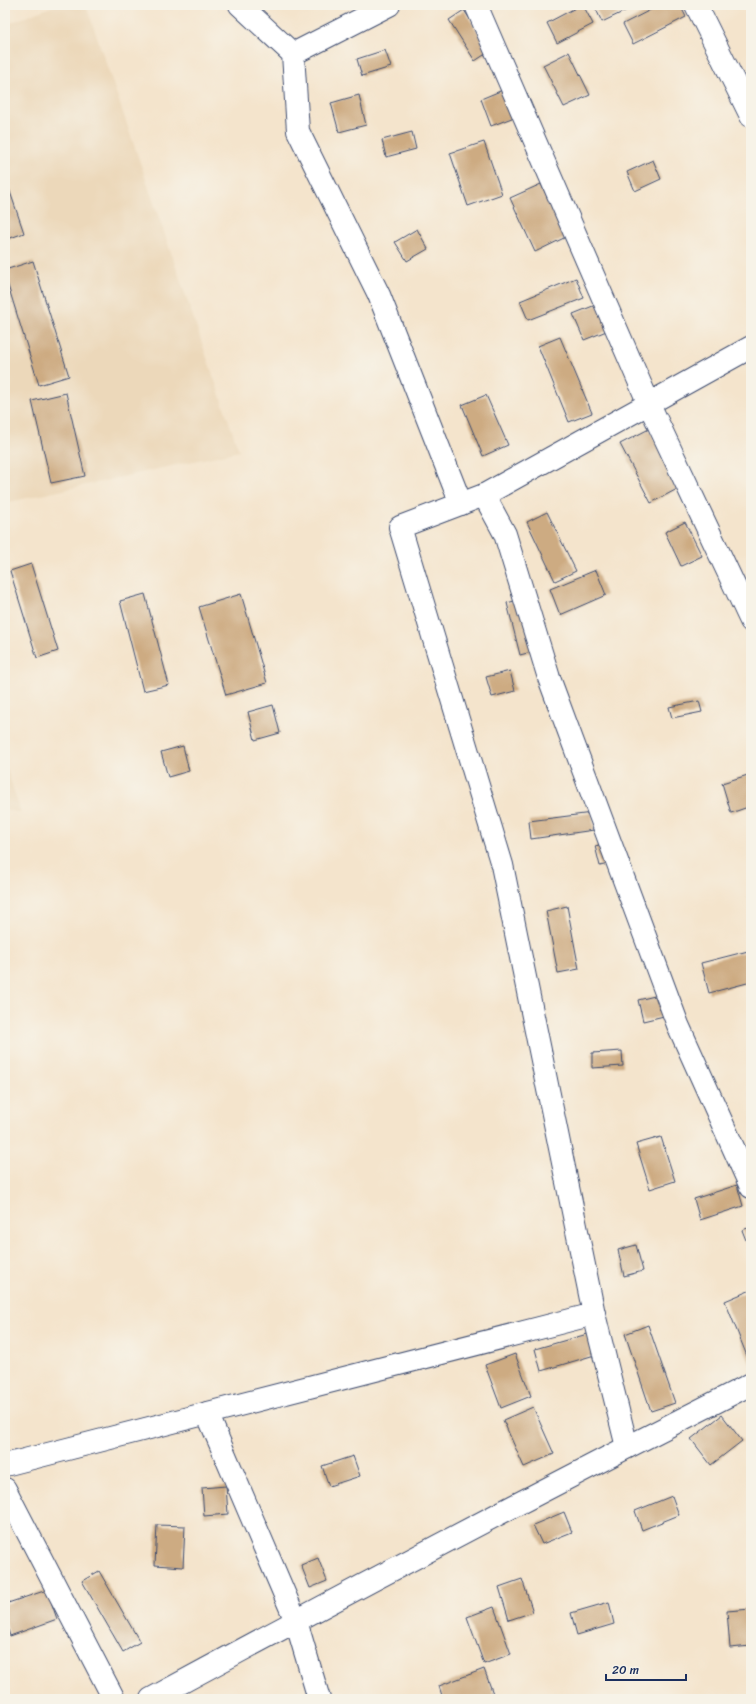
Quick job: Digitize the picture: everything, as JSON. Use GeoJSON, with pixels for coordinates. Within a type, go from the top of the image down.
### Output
{"type":"FeatureCollection","features":[{"type":"Feature","properties":{"kind":"street"},"geometry":{"type":"LineString","coordinates":[[240,5],[293,54],[298,131],[379,295],[461,504]]}},
{"type":"Feature","properties":{"kind":"street"},"geometry":{"type":"LineString","coordinates":[[293,54],[389,5]]}},
{"type":"Feature","properties":{"kind":"street"},"geometry":{"type":"LineString","coordinates":[[476,5],[649,404],[751,621]]}},
{"type":"Feature","properties":{"kind":"street"},"geometry":{"type":"LineString","coordinates":[[696,5],[751,116]]}},
{"type":"Feature","properties":{"kind":"street"},"geometry":{"type":"LineString","coordinates":[[626,1447],[594,1314],[502,865],[400,527],[484,495],[751,347]]}},
{"type":"Feature","properties":{"kind":"street"},"geometry":{"type":"LineString","coordinates":[[484,495],[505,534],[549,678],[678,1025],[751,1187]]}},
{"type":"Feature","properties":{"kind":"street"},"geometry":{"type":"LineString","coordinates":[[5,1465],[594,1314]]}},
{"type":"Feature","properties":{"kind":"street"},"geometry":{"type":"LineString","coordinates":[[151,1699],[626,1447],[751,1384]]}},
{"type":"Feature","properties":{"kind":"street"},"geometry":{"type":"LineString","coordinates":[[207,1414],[296,1621],[319,1699]]}},
{"type":"Feature","properties":{"kind":"street"},"geometry":{"type":"LineString","coordinates":[[5,1489],[114,1699]]}},
{"type":"Feature","properties":{"kind":"shaded area"},"geometry":{"type":"Polygon","coordinates":[[[56,5],[86,5],[239,451],[5,503],[5,25],[56,5]]]}},
{"type":"Feature","properties":{"kind":"shaded area"},"geometry":{"type":"Polygon","coordinates":[[[5,763],[21,813],[5,809],[5,763]]]}},
{"type":"Feature","properties":{"kind":"building"},"geometry":{"type":"Polygon","coordinates":[[[583,5],[593,24],[557,43],[547,23],[583,5]]]}},
{"type":"Feature","properties":{"kind":"building"},"geometry":{"type":"Polygon","coordinates":[[[594,5],[625,5],[627,10],[602,22],[594,5]]]}},
{"type":"Feature","properties":{"kind":"building"},"geometry":{"type":"Polygon","coordinates":[[[660,5],[680,5],[686,17],[633,44],[623,24],[660,5]]]}},
{"type":"Feature","properties":{"kind":"building"},"geometry":{"type":"Polygon","coordinates":[[[464,10],[490,51],[475,61],[449,20],[464,10]]]}},
{"type":"Feature","properties":{"kind":"building"},"geometry":{"type":"Polygon","coordinates":[[[385,50],[391,67],[362,76],[357,59],[385,50]]]}},
{"type":"Feature","properties":{"kind":"building"},"geometry":{"type":"Polygon","coordinates":[[[569,52],[590,95],[564,107],[543,65],[569,52]]]}},
{"type":"Feature","properties":{"kind":"building"},"geometry":{"type":"Polygon","coordinates":[[[505,89],[517,116],[491,126],[481,99],[505,89]]]}},
{"type":"Feature","properties":{"kind":"building"},"geometry":{"type":"Polygon","coordinates":[[[359,95],[366,125],[339,132],[331,103],[359,95]]]}},
{"type":"Feature","properties":{"kind":"building"},"geometry":{"type":"Polygon","coordinates":[[[412,132],[416,149],[386,157],[382,140],[412,132]]]}},
{"type":"Feature","properties":{"kind":"building"},"geometry":{"type":"Polygon","coordinates":[[[484,142],[502,194],[468,206],[450,153],[484,142]]]}},
{"type":"Feature","properties":{"kind":"building"},"geometry":{"type":"Polygon","coordinates":[[[653,160],[661,179],[635,191],[627,172],[653,160]]]}},
{"type":"Feature","properties":{"kind":"building"},"geometry":{"type":"Polygon","coordinates":[[[5,177],[24,233],[5,240],[5,177]]]}},
{"type":"Feature","properties":{"kind":"building"},"geometry":{"type":"Polygon","coordinates":[[[541,184],[566,237],[535,252],[510,198],[541,184]]]}},
{"type":"Feature","properties":{"kind":"building"},"geometry":{"type":"Polygon","coordinates":[[[417,229],[428,249],[407,261],[395,242],[417,229]]]}},
{"type":"Feature","properties":{"kind":"building"},"geometry":{"type":"Polygon","coordinates":[[[33,261],[69,376],[39,385],[5,276],[5,270],[33,261]]]}},
{"type":"Feature","properties":{"kind":"building"},"geometry":{"type":"Polygon","coordinates":[[[576,278],[584,298],[528,320],[520,301],[576,278]]]}},
{"type":"Feature","properties":{"kind":"building"},"geometry":{"type":"Polygon","coordinates":[[[598,304],[609,330],[584,340],[573,314],[598,304]]]}},
{"type":"Feature","properties":{"kind":"building"},"geometry":{"type":"Polygon","coordinates":[[[560,337],[592,413],[569,422],[538,346],[560,337]]]}},
{"type":"Feature","properties":{"kind":"building"},"geometry":{"type":"Polygon","coordinates":[[[66,393],[85,476],[51,483],[32,401],[66,393]]]}},
{"type":"Feature","properties":{"kind":"building"},"geometry":{"type":"Polygon","coordinates":[[[486,395],[508,445],[483,456],[462,405],[486,395]]]}},
{"type":"Feature","properties":{"kind":"building"},"geometry":{"type":"Polygon","coordinates":[[[649,429],[679,488],[651,503],[620,444],[649,429]]]}},
{"type":"Feature","properties":{"kind":"building"},"geometry":{"type":"Polygon","coordinates":[[[547,512],[576,571],[555,581],[527,522],[547,512]]]}},
{"type":"Feature","properties":{"kind":"building"},"geometry":{"type":"Polygon","coordinates":[[[685,522],[702,556],[681,566],[665,532],[685,522]]]}},
{"type":"Feature","properties":{"kind":"building"},"geometry":{"type":"Polygon","coordinates":[[[31,564],[58,651],[37,658],[10,571],[31,564]]]}},
{"type":"Feature","properties":{"kind":"building"},"geometry":{"type":"Polygon","coordinates":[[[596,570],[606,595],[560,615],[550,589],[596,570]]]}},
{"type":"Feature","properties":{"kind":"building"},"geometry":{"type":"Polygon","coordinates":[[[145,594],[169,685],[143,691],[120,601],[145,594]]]}},
{"type":"Feature","properties":{"kind":"building"},"geometry":{"type":"Polygon","coordinates":[[[241,594],[267,683],[226,695],[199,607],[241,594]]]}},
{"type":"Feature","properties":{"kind":"building"},"geometry":{"type":"Polygon","coordinates":[[[521,599],[535,651],[520,655],[507,603],[521,599]]]}},
{"type":"Feature","properties":{"kind":"building"},"geometry":{"type":"Polygon","coordinates":[[[510,671],[515,691],[492,697],[486,677],[510,671]]]}},
{"type":"Feature","properties":{"kind":"building"},"geometry":{"type":"Polygon","coordinates":[[[699,701],[702,712],[672,718],[669,707],[699,701]]]}},
{"type":"Feature","properties":{"kind":"building"},"geometry":{"type":"Polygon","coordinates":[[[273,705],[280,733],[255,740],[248,712],[273,705]]]}},
{"type":"Feature","properties":{"kind":"building"},"geometry":{"type":"Polygon","coordinates":[[[183,746],[189,771],[168,777],[161,752],[183,746]]]}},
{"type":"Feature","properties":{"kind":"building"},"geometry":{"type":"Polygon","coordinates":[[[751,774],[751,806],[731,813],[722,783],[751,774]]]}},
{"type":"Feature","properties":{"kind":"building"},"geometry":{"type":"Polygon","coordinates":[[[592,813],[594,830],[531,839],[529,821],[592,813]]]}},
{"type":"Feature","properties":{"kind":"building"},"geometry":{"type":"Polygon","coordinates":[[[607,843],[612,863],[600,866],[595,846],[607,843]]]}},
{"type":"Feature","properties":{"kind":"building"},"geometry":{"type":"Polygon","coordinates":[[[567,906],[579,969],[558,973],[546,911],[567,906]]]}},
{"type":"Feature","properties":{"kind":"building"},"geometry":{"type":"Polygon","coordinates":[[[748,951],[751,963],[751,982],[709,993],[701,963],[748,951]]]}},
{"type":"Feature","properties":{"kind":"building"},"geometry":{"type":"Polygon","coordinates":[[[659,995],[664,1016],[643,1021],[638,1000],[659,995]]]}},
{"type":"Feature","properties":{"kind":"building"},"geometry":{"type":"Polygon","coordinates":[[[622,1051],[623,1066],[592,1068],[592,1053],[622,1051]]]}},
{"type":"Feature","properties":{"kind":"building"},"geometry":{"type":"Polygon","coordinates":[[[661,1137],[675,1181],[650,1189],[636,1144],[661,1137]]]}},
{"type":"Feature","properties":{"kind":"building"},"geometry":{"type":"Polygon","coordinates":[[[737,1185],[743,1206],[700,1220],[694,1199],[737,1185]]]}},
{"type":"Feature","properties":{"kind":"building"},"geometry":{"type":"Polygon","coordinates":[[[751,1227],[751,1253],[742,1230],[751,1227]]]}},
{"type":"Feature","properties":{"kind":"building"},"geometry":{"type":"Polygon","coordinates":[[[636,1245],[643,1271],[624,1276],[618,1250],[636,1245]]]}},
{"type":"Feature","properties":{"kind":"building"},"geometry":{"type":"Polygon","coordinates":[[[751,1290],[751,1366],[725,1301],[751,1290]]]}},
{"type":"Feature","properties":{"kind":"building"},"geometry":{"type":"Polygon","coordinates":[[[648,1325],[675,1403],[651,1411],[625,1334],[648,1325]]]}},
{"type":"Feature","properties":{"kind":"building"},"geometry":{"type":"Polygon","coordinates":[[[591,1333],[598,1354],[541,1371],[535,1349],[591,1333]]]}},
{"type":"Feature","properties":{"kind":"building"},"geometry":{"type":"Polygon","coordinates":[[[515,1354],[531,1396],[501,1408],[485,1365],[515,1354]]]}},
{"type":"Feature","properties":{"kind":"building"},"geometry":{"type":"Polygon","coordinates":[[[533,1407],[554,1454],[524,1467],[503,1420],[533,1407]]]}},
{"type":"Feature","properties":{"kind":"building"},"geometry":{"type":"Polygon","coordinates":[[[722,1415],[742,1441],[711,1465],[691,1439],[722,1415]]]}},
{"type":"Feature","properties":{"kind":"building"},"geometry":{"type":"Polygon","coordinates":[[[353,1456],[360,1476],[329,1486],[322,1466],[353,1456]]]}},
{"type":"Feature","properties":{"kind":"building"},"geometry":{"type":"Polygon","coordinates":[[[226,1486],[228,1514],[204,1516],[202,1488],[226,1486]]]}},
{"type":"Feature","properties":{"kind":"building"},"geometry":{"type":"Polygon","coordinates":[[[672,1496],[679,1515],[642,1530],[635,1511],[672,1496]]]}},
{"type":"Feature","properties":{"kind":"building"},"geometry":{"type":"Polygon","coordinates":[[[564,1512],[572,1532],[542,1544],[533,1525],[564,1512]]]}},
{"type":"Feature","properties":{"kind":"building"},"geometry":{"type":"Polygon","coordinates":[[[157,1525],[185,1526],[183,1567],[155,1565],[157,1525]]]}},
{"type":"Feature","properties":{"kind":"building"},"geometry":{"type":"Polygon","coordinates":[[[318,1558],[327,1581],[310,1588],[301,1565],[318,1558]]]}},
{"type":"Feature","properties":{"kind":"building"},"geometry":{"type":"Polygon","coordinates":[[[99,1571],[140,1642],[123,1652],[82,1581],[99,1571]]]}},
{"type":"Feature","properties":{"kind":"building"},"geometry":{"type":"Polygon","coordinates":[[[522,1579],[533,1612],[509,1620],[499,1587],[522,1579]]]}},
{"type":"Feature","properties":{"kind":"building"},"geometry":{"type":"Polygon","coordinates":[[[47,1590],[57,1619],[10,1636],[5,1620],[5,1604],[47,1590]]]}},
{"type":"Feature","properties":{"kind":"building"},"geometry":{"type":"Polygon","coordinates":[[[609,1602],[614,1624],[577,1635],[571,1613],[609,1602]]]}},
{"type":"Feature","properties":{"kind":"building"},"geometry":{"type":"Polygon","coordinates":[[[494,1607],[511,1654],[484,1664],[467,1617],[494,1607]]]}},
{"type":"Feature","properties":{"kind":"building"},"geometry":{"type":"Polygon","coordinates":[[[751,1609],[751,1646],[730,1648],[727,1611],[751,1609]]]}},
{"type":"Feature","properties":{"kind":"building"},"geometry":{"type":"Polygon","coordinates":[[[484,1669],[495,1699],[443,1699],[439,1686],[484,1669]]]}}]}
